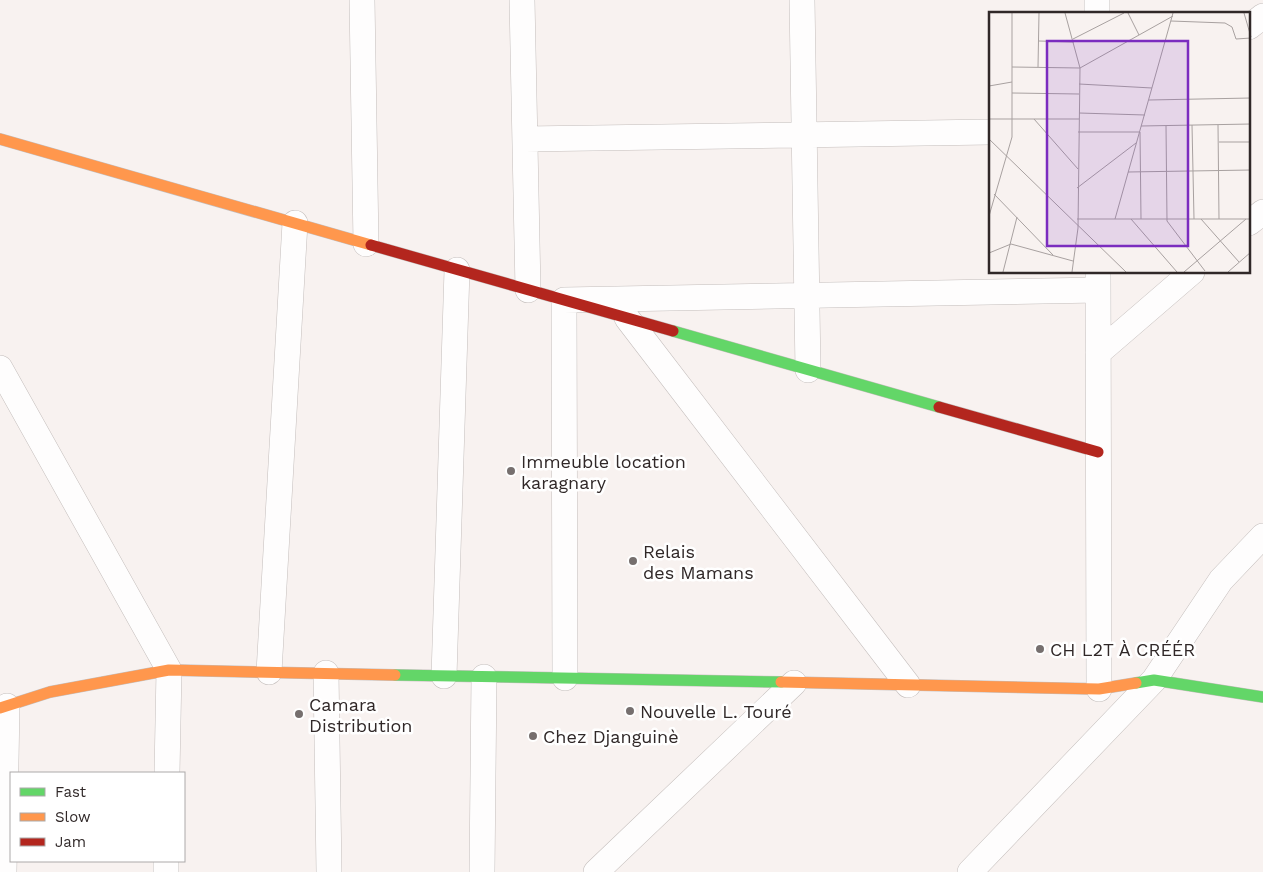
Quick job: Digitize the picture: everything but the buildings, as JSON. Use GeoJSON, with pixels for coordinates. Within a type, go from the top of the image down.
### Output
{"type":"FeatureCollection","features":[{"type":"Feature","properties":{"kind":"street"},"geometry":{"type":"LineString","coordinates":[[362,0],[366,244]]}},
{"type":"Feature","properties":{"kind":"street"},"geometry":{"type":"LineString","coordinates":[[522,0],[528,290]]}},
{"type":"Feature","properties":{"kind":"street"},"geometry":{"type":"LineString","coordinates":[[802,0],[808,370]]}},
{"type":"Feature","properties":{"kind":"street"},"geometry":{"type":"LineString","coordinates":[[1250,25],[1263,16]]}},
{"type":"Feature","properties":{"kind":"street"},"geometry":{"type":"LineString","coordinates":[[525,139],[989,132]]}},
{"type":"Feature","properties":{"kind":"street"},"geometry":{"type":"LineString","coordinates":[[0,139],[1098,452]]}},
{"type":"Feature","properties":{"kind":"street"},"geometry":{"type":"LineString","coordinates":[[1250,222],[1263,212]]}},
{"type":"Feature","properties":{"kind":"street"},"geometry":{"type":"LineString","coordinates":[[269,672],[295,223]]}},
{"type":"Feature","properties":{"kind":"street"},"geometry":{"type":"LineString","coordinates":[[444,676],[457,270]]}},
{"type":"Feature","properties":{"kind":"street"},"geometry":{"type":"LineString","coordinates":[[1098,353],[1190,274]]}},
{"type":"Feature","properties":{"kind":"street"},"geometry":{"type":"LineString","coordinates":[[564,300],[806,296],[1098,281],[1099,689]]}},
{"type":"Feature","properties":{"kind":"street"},"geometry":{"type":"LineString","coordinates":[[564,300],[565,678]]}},
{"type":"Feature","properties":{"kind":"street"},"geometry":{"type":"LineString","coordinates":[[627,318],[908,685]]}},
{"type":"Feature","properties":{"kind":"street"},"geometry":{"type":"LineString","coordinates":[[0,368],[169,670],[167,772]]}},
{"type":"Feature","properties":{"kind":"street"},"geometry":{"type":"LineString","coordinates":[[970,872],[1154,680],[1221,580],[1263,536]]}},
{"type":"Feature","properties":{"kind":"street"},"geometry":{"type":"LineString","coordinates":[[4,872],[4,707],[50,692],[169,670],[1099,689],[1154,680],[1263,697]]}},
{"type":"Feature","properties":{"kind":"street"},"geometry":{"type":"LineString","coordinates":[[326,673],[329,872]]}},
{"type":"Feature","properties":{"kind":"street"},"geometry":{"type":"LineString","coordinates":[[482,872],[484,677]]}},
{"type":"Feature","properties":{"kind":"street"},"geometry":{"type":"LineString","coordinates":[[596,872],[794,683]]}},
{"type":"Feature","properties":{"kind":"traffic: fast"},"geometry":{"type":"LineString","coordinates":[[673,331],[939,407]]}},
{"type":"Feature","properties":{"kind":"traffic: fast"},"geometry":{"type":"LineString","coordinates":[[395,675],[781,682]]}},
{"type":"Feature","properties":{"kind":"traffic: fast"},"geometry":{"type":"LineString","coordinates":[[1136,683],[1154,680],[1263,697]]}},
{"type":"Feature","properties":{"kind":"traffic: slow"},"geometry":{"type":"LineString","coordinates":[[0,139],[371,245]]}},
{"type":"Feature","properties":{"kind":"traffic: slow"},"geometry":{"type":"LineString","coordinates":[[0,708],[50,692],[169,670],[395,675]]}},
{"type":"Feature","properties":{"kind":"traffic: slow"},"geometry":{"type":"LineString","coordinates":[[781,682],[1099,689],[1136,683]]}},
{"type":"Feature","properties":{"kind":"traffic: jam"},"geometry":{"type":"LineString","coordinates":[[371,245],[673,331]]}},
{"type":"Feature","properties":{"kind":"traffic: jam"},"geometry":{"type":"LineString","coordinates":[[939,407],[1098,452]]}},
{"type":"Feature","properties":{"kind":"place","name":"Immeuble location karagnary"},"geometry":{"type":"Point","coordinates":[511,471]}},
{"type":"Feature","properties":{"kind":"place","name":"Relais des Mamans"},"geometry":{"type":"Point","coordinates":[633,561]}},
{"type":"Feature","properties":{"kind":"place","name":"CH L2T À CRÉÉR"},"geometry":{"type":"Point","coordinates":[1040,649]}},
{"type":"Feature","properties":{"kind":"place","name":"Nouvelle L. Touré"},"geometry":{"type":"Point","coordinates":[630,711]}},
{"type":"Feature","properties":{"kind":"place","name":"Camara Distribution"},"geometry":{"type":"Point","coordinates":[299,714]}},
{"type":"Feature","properties":{"kind":"place","name":"Chez Djanguinè"},"geometry":{"type":"Point","coordinates":[533,736]}}]}
